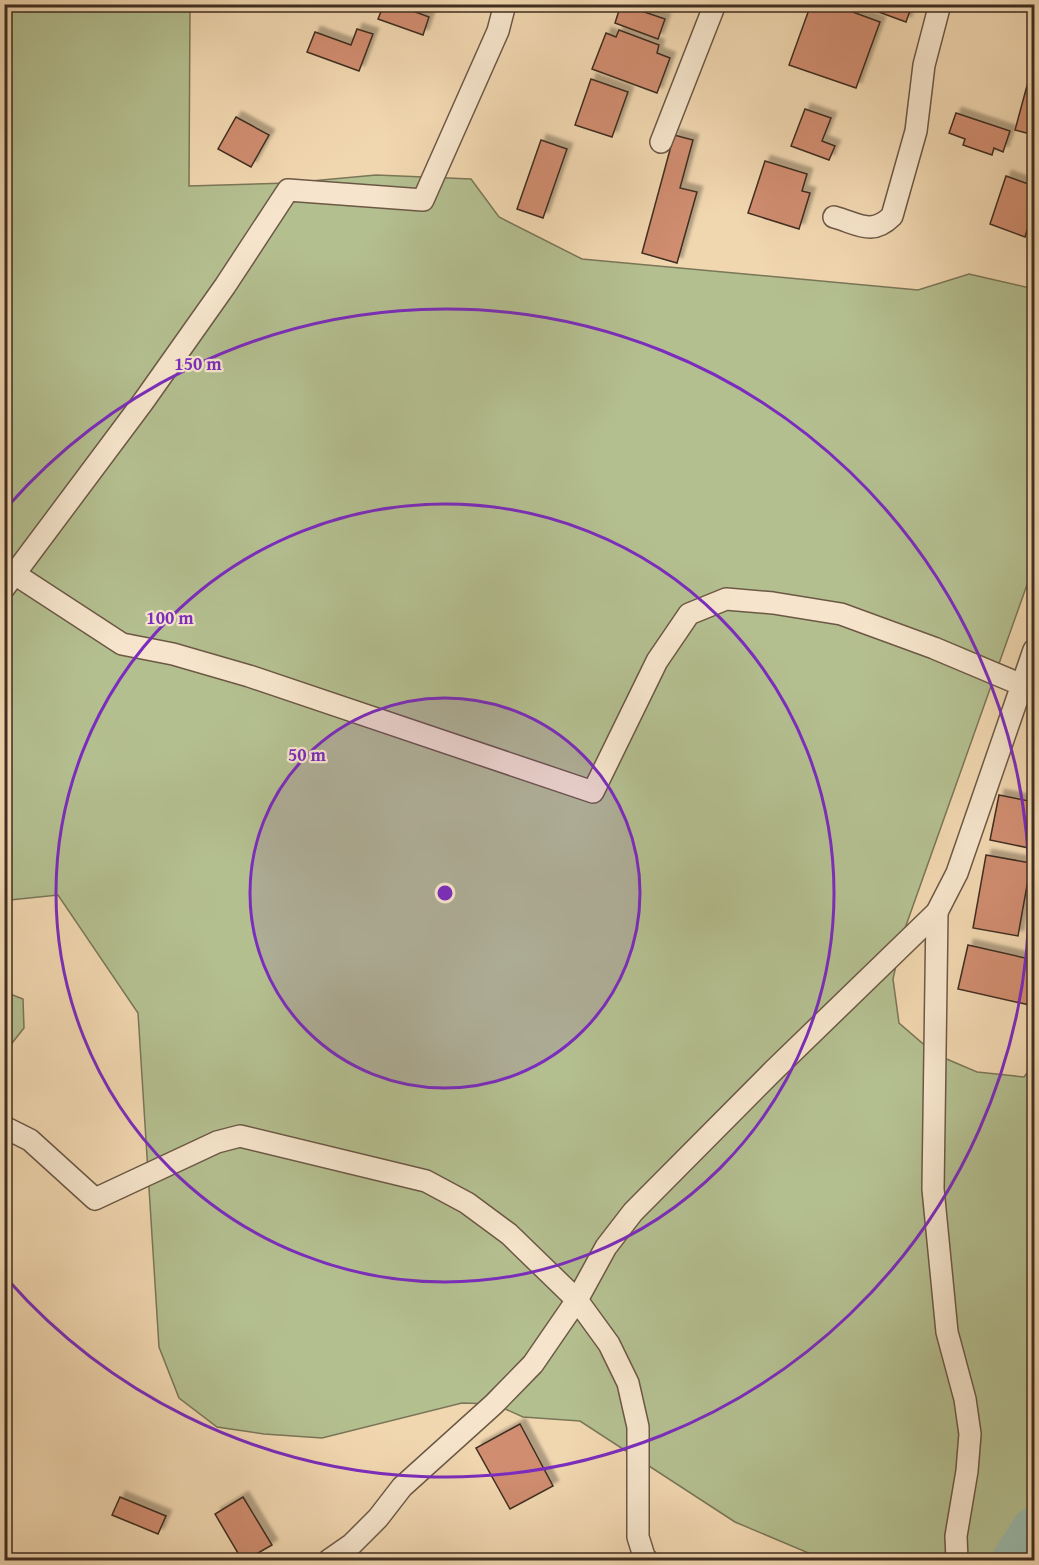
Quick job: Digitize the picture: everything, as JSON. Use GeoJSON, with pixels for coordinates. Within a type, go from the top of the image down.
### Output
{"type":"FeatureCollection","features":[{"type":"Feature","properties":{"kind":"street"},"geometry":{"type":"LineString","coordinates":[[506,4],[498,31],[423,200],[288,190],[225,286],[149,393],[8,577],[122,644],[173,654],[249,676],[593,792],[657,662],[689,614],[726,599],[773,603],[841,614],[934,648],[1022,685]]}},
{"type":"Feature","properties":{"kind":"street"},"geometry":{"type":"LineString","coordinates":[[661,142],[715,4]]}},
{"type":"Feature","properties":{"kind":"street"},"geometry":{"type":"LineString","coordinates":[[834,217],[872,228],[883,225],[892,216],[916,131],[924,65],[940,4]]}},
{"type":"Feature","properties":{"kind":"street"},"geometry":{"type":"LineString","coordinates":[[329,1560],[352,1544],[378,1518],[402,1487],[494,1404],[533,1364],[577,1300],[606,1246],[633,1212],[774,1070],[938,912],[957,873],[1035,650]]}},
{"type":"Feature","properties":{"kind":"street"},"geometry":{"type":"LineString","coordinates":[[938,912],[933,1189],[947,1332],[965,1399],[970,1434],[967,1472],[956,1536],[957,1560]]}},
{"type":"Feature","properties":{"kind":"street"},"geometry":{"type":"LineString","coordinates":[[4,1127],[30,1140],[95,1199],[217,1142],[240,1136],[426,1181],[467,1203],[508,1234],[577,1300],[609,1344],[628,1383],[638,1427],[638,1537],[647,1560]]}},
{"type":"Feature","properties":{"kind":"green space"},"geometry":{"type":"Polygon","coordinates":[[[5,5],[190,5],[189,186],[289,183],[376,175],[471,179],[499,217],[582,259],[918,290],[969,274],[1034,289],[1034,565],[903,934],[893,979],[899,1023],[935,1054],[977,1072],[1024,1077],[1034,1064],[1034,1560],[825,1560],[735,1522],[580,1421],[523,1417],[494,1404],[462,1403],[322,1438],[264,1434],[217,1427],[179,1398],[159,1347],[138,1013],[58,895],[10,900],[5,904],[5,5]]]}},
{"type":"Feature","properties":{"kind":"green space"},"geometry":{"type":"Polygon","coordinates":[[[5,992],[23,999],[24,1028],[5,1052],[5,992]]]}},
{"type":"Feature","properties":{"kind":"building"},"geometry":{"type":"Polygon","coordinates":[[[384,4],[394,4],[429,17],[423,35],[378,19],[384,4]]]}},
{"type":"Feature","properties":{"kind":"building"},"geometry":{"type":"Polygon","coordinates":[[[621,4],[665,19],[658,39],[615,23],[621,4]]]}},
{"type":"Feature","properties":{"kind":"building"},"geometry":{"type":"Polygon","coordinates":[[[811,4],[831,4],[880,22],[856,88],[789,65],[811,4]]]}},
{"type":"Feature","properties":{"kind":"building"},"geometry":{"type":"Polygon","coordinates":[[[857,4],[910,4],[912,5],[906,22],[857,4]]]}},
{"type":"Feature","properties":{"kind":"building"},"geometry":{"type":"Polygon","coordinates":[[[357,29],[373,34],[359,71],[307,52],[315,32],[351,45],[357,29]]]}},
{"type":"Feature","properties":{"kind":"building"},"geometry":{"type":"Polygon","coordinates":[[[619,30],[659,45],[657,53],[670,58],[657,93],[592,69],[606,33],[616,37],[619,30]]]}},
{"type":"Feature","properties":{"kind":"building"},"geometry":{"type":"Polygon","coordinates":[[[1034,60],[1034,135],[1015,130],[1034,60]]]}},
{"type":"Feature","properties":{"kind":"building"},"geometry":{"type":"Polygon","coordinates":[[[591,79],[628,92],[612,137],[575,125],[591,79]]]}},
{"type":"Feature","properties":{"kind":"building"},"geometry":{"type":"Polygon","coordinates":[[[805,109],[831,118],[822,141],[835,146],[829,160],[791,146],[805,109]]]}},
{"type":"Feature","properties":{"kind":"building"},"geometry":{"type":"Polygon","coordinates":[[[956,113],[1010,131],[1003,152],[994,148],[992,155],[963,145],[965,139],[949,133],[956,113]]]}},
{"type":"Feature","properties":{"kind":"building"},"geometry":{"type":"Polygon","coordinates":[[[236,117],[269,135],[251,167],[218,149],[236,117]]]}},
{"type":"Feature","properties":{"kind":"building"},"geometry":{"type":"Polygon","coordinates":[[[674,135],[693,140],[680,188],[697,192],[677,263],[642,253],[674,135]]]}},
{"type":"Feature","properties":{"kind":"building"},"geometry":{"type":"Polygon","coordinates":[[[541,140],[567,149],[543,218],[517,209],[541,140]]]}},
{"type":"Feature","properties":{"kind":"building"},"geometry":{"type":"Polygon","coordinates":[[[765,161],[807,174],[802,191],[810,193],[799,229],[748,213],[765,161]]]}},
{"type":"Feature","properties":{"kind":"building"},"geometry":{"type":"Polygon","coordinates":[[[1006,176],[1034,186],[1034,208],[1025,237],[990,224],[1006,176]]]}},
{"type":"Feature","properties":{"kind":"building"},"geometry":{"type":"Polygon","coordinates":[[[999,795],[1034,802],[1034,849],[990,840],[999,795]]]}},
{"type":"Feature","properties":{"kind":"building"},"geometry":{"type":"Polygon","coordinates":[[[986,855],[1031,863],[1018,936],[973,928],[986,855]]]}},
{"type":"Feature","properties":{"kind":"building"},"geometry":{"type":"Polygon","coordinates":[[[968,945],[1034,960],[1034,1006],[958,989],[968,945]]]}},
{"type":"Feature","properties":{"kind":"building"},"geometry":{"type":"Polygon","coordinates":[[[520,1424],[553,1486],[510,1509],[476,1448],[520,1424]]]}},
{"type":"Feature","properties":{"kind":"building"},"geometry":{"type":"Polygon","coordinates":[[[120,1497],[166,1516],[158,1534],[112,1515],[120,1497]]]}},
{"type":"Feature","properties":{"kind":"building"},"geometry":{"type":"Polygon","coordinates":[[[243,1497],[272,1545],[246,1560],[242,1560],[215,1514],[243,1497]]]}},
{"type":"Feature","properties":{"kind":"waterway"},"geometry":{"type":"LineString","coordinates":[[1015,1560],[1034,1530]]}}]}
